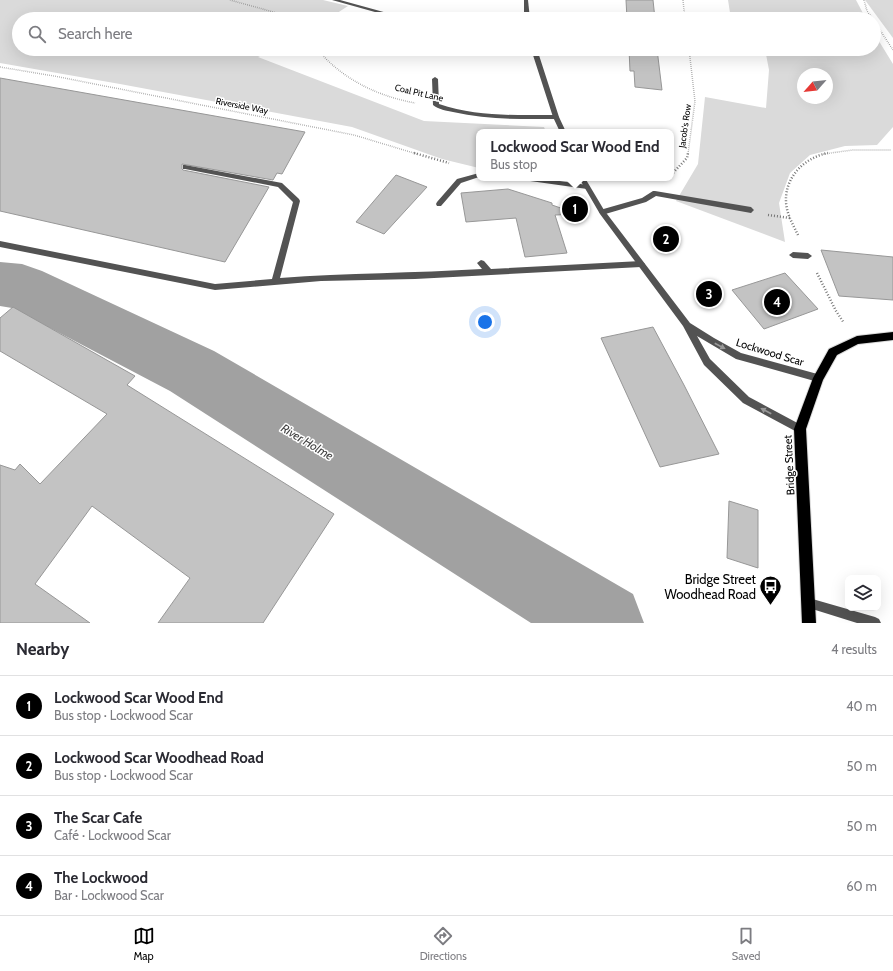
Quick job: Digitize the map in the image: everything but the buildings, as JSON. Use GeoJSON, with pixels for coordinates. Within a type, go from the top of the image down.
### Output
{"type":"FeatureCollection","features":[{"type":"Feature","properties":{"kind":"main road","name":"Bridge Street"},"geometry":{"type":"LineString","coordinates":[[809,623],[800,429],[818,378],[833,352],[857,340],[893,336]]}},
{"type":"Feature","properties":{"kind":"street"},"geometry":{"type":"LineString","coordinates":[[334,0],[379,12]]}},
{"type":"Feature","properties":{"kind":"street"},"geometry":{"type":"LineString","coordinates":[[526,0],[526,12]]}},
{"type":"Feature","properties":{"kind":"street"},"geometry":{"type":"LineString","coordinates":[[536,56],[556,117],[562,129]]}},
{"type":"Feature","properties":{"kind":"street"},"geometry":{"type":"LineString","coordinates":[[434,79],[436,105]]}},
{"type":"Feature","properties":{"kind":"street","name":"Coal Pit Lane"},"geometry":{"type":"LineString","coordinates":[[436,105],[454,112],[480,116],[556,117]]}},
{"type":"Feature","properties":{"kind":"street"},"geometry":{"type":"LineString","coordinates":[[185,167],[280,185],[297,201],[275,282]]}},
{"type":"Feature","properties":{"kind":"street"},"geometry":{"type":"LineString","coordinates":[[438,204],[459,181],[476,176]]}},
{"type":"Feature","properties":{"kind":"street"},"geometry":{"type":"LineString","coordinates":[[544,181],[586,187]]}},
{"type":"Feature","properties":{"kind":"street","name":"Lockwood Scar"},"geometry":{"type":"LineString","coordinates":[[583,181],[602,212],[687,325],[711,341],[739,356],[818,378]]}},
{"type":"Feature","properties":{"kind":"street"},"geometry":{"type":"LineString","coordinates":[[602,212],[644,200],[655,193],[751,210]]}},
{"type":"Feature","properties":{"kind":"street"},"geometry":{"type":"LineString","coordinates":[[0,244],[215,287],[321,278],[415,276],[641,264]]}},
{"type":"Feature","properties":{"kind":"street"},"geometry":{"type":"LineString","coordinates":[[793,255],[808,256]]}},
{"type":"Feature","properties":{"kind":"street"},"geometry":{"type":"LineString","coordinates":[[481,262],[489,272]]}},
{"type":"Feature","properties":{"kind":"street"},"geometry":{"type":"LineString","coordinates":[[687,325],[707,362],[746,400],[800,429]]}},
{"type":"Feature","properties":{"kind":"street"},"geometry":{"type":"LineString","coordinates":[[809,603],[875,623]]}},
{"type":"Feature","properties":{"kind":"path"},"geometry":{"type":"LineString","coordinates":[[230,0],[274,12]]}},
{"type":"Feature","properties":{"kind":"path"},"geometry":{"type":"LineString","coordinates":[[683,0],[684,12]]}},
{"type":"Feature","properties":{"kind":"path"},"geometry":{"type":"LineString","coordinates":[[864,0],[869,12]]}},
{"type":"Feature","properties":{"kind":"path"},"geometry":{"type":"LineString","coordinates":[[881,32],[893,50]]}},
{"type":"Feature","properties":{"kind":"path","name":"Coal Pit Lane"},"geometry":{"type":"LineString","coordinates":[[323,56],[333,67],[353,80],[385,94],[407,102],[436,105]]}},
{"type":"Feature","properties":{"kind":"path","name":"Jacob's Row"},"geometry":{"type":"LineString","coordinates":[[674,172],[687,158],[695,101],[690,56]]}},
{"type":"Feature","properties":{"kind":"path","name":"Riverside Way"},"geometry":{"type":"LineString","coordinates":[[0,67],[54,76],[354,135],[453,164]]}},
{"type":"Feature","properties":{"kind":"path"},"geometry":{"type":"LineString","coordinates":[[786,203],[789,184],[797,170],[813,156],[850,149],[892,151],[893,147]]}},
{"type":"Feature","properties":{"kind":"shaded area"},"geometry":{"type":"Polygon","coordinates":[[[0,0],[323,0],[348,6],[339,12],[12,12],[12,56],[260,56],[258,57],[424,121],[544,127],[545,129],[476,129],[476,167],[442,159],[352,127],[0,63],[0,0]]]}},
{"type":"Feature","properties":{"kind":"shaded area"},"geometry":{"type":"Polygon","coordinates":[[[728,0],[856,0],[862,12],[730,12],[728,0]]]}},
{"type":"Feature","properties":{"kind":"shaded area"},"geometry":{"type":"Polygon","coordinates":[[[865,0],[893,0],[893,38],[881,22],[881,12],[874,12],[865,0]]]}},
{"type":"Feature","properties":{"kind":"shaded area"},"geometry":{"type":"Polygon","coordinates":[[[881,44],[893,64],[893,127],[877,145],[845,146],[810,155],[790,173],[779,203],[785,242],[676,201],[698,164],[705,97],[766,108],[769,70],[766,56],[881,56],[881,44]]]}},
{"type":"Feature","properties":{"kind":"waterway","name":"River Holme"},"geometry":{"type":"LineString","coordinates":[[0,284],[22,287],[192,371],[604,623]]}},
{"type":"Feature","properties":{"kind":"place","name":"Lockwood Scar Wood End"},"geometry":{"type":"Point","coordinates":[575,209]}},
{"type":"Feature","properties":{"kind":"place","name":"Lockwood Scar Woodhead Road"},"geometry":{"type":"Point","coordinates":[666,239]}},
{"type":"Feature","properties":{"kind":"place","name":"The Scar Cafe"},"geometry":{"type":"Point","coordinates":[709,294]}},
{"type":"Feature","properties":{"kind":"place","name":"The Lockwood"},"geometry":{"type":"Point","coordinates":[777,302]}},
{"type":"Feature","properties":{"kind":"place","name":"Bridge Street Woodhead Road"},"geometry":{"type":"Point","coordinates":[771,606]}}]}
